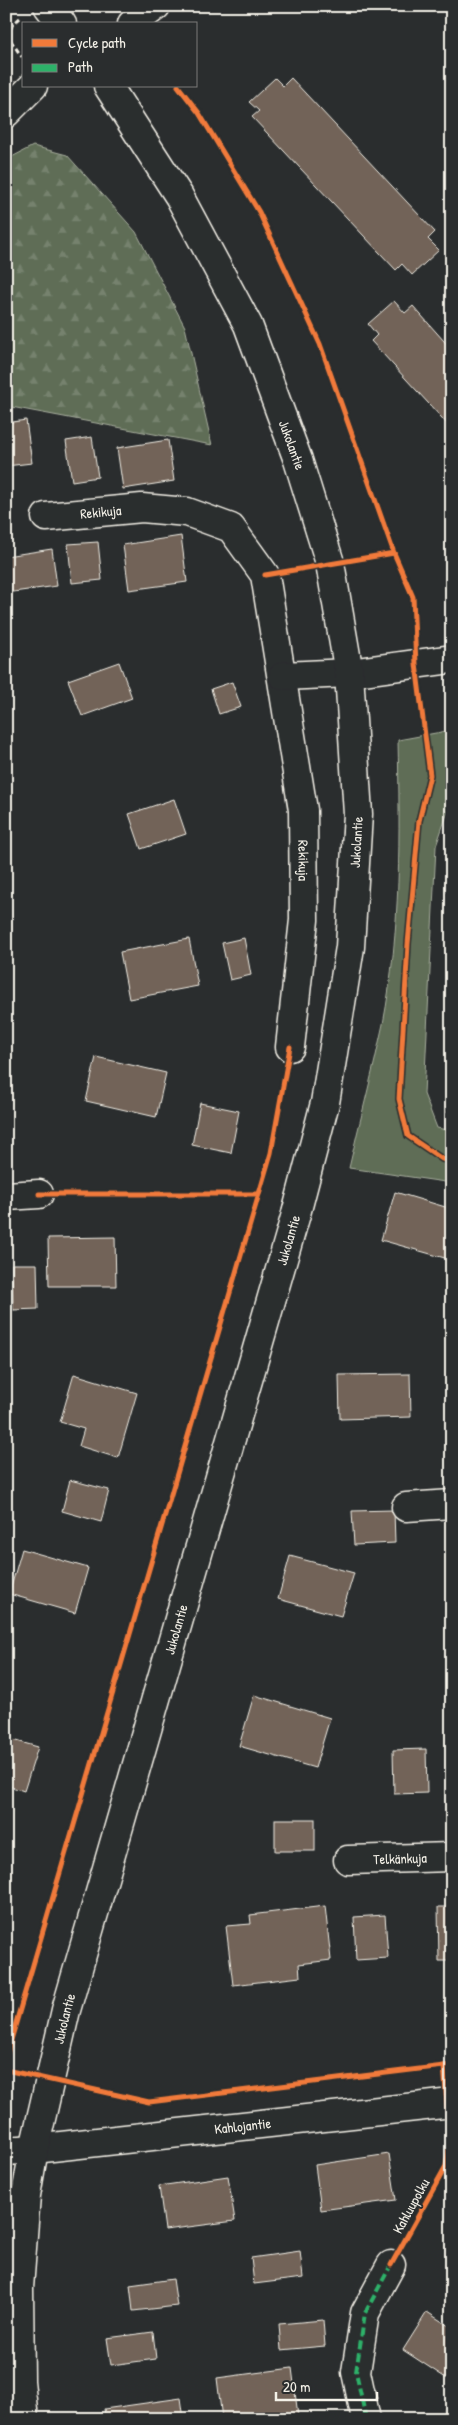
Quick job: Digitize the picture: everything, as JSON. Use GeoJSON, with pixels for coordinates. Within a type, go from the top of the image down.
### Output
{"type":"FeatureCollection","features":[{"type":"Feature","properties":{"kind":"street"},"geometry":{"type":"LineString","coordinates":[[135,22],[156,6]]}},
{"type":"Feature","properties":{"kind":"street"},"geometry":{"type":"LineString","coordinates":[[38,9],[59,22]]}},
{"type":"Feature","properties":{"kind":"street"},"geometry":{"type":"LineString","coordinates":[[6,113],[32,88]]}},
{"type":"Feature","properties":{"kind":"street","name":"Jukolantie"},"geometry":{"type":"LineString","coordinates":[[24,2419],[20,2381],[19,2288],[26,2195],[34,2149],[66,2010],[296,1214],[325,1103],[350,947],[358,814],[349,673],[330,563],[298,460],[248,326],[179,196],[109,88]]}},
{"type":"Feature","properties":{"kind":"street","name":"Rekikuja"},"geometry":{"type":"LineString","coordinates":[[46,517],[142,508],[187,512],[231,528],[265,575],[304,810],[304,920],[290,1047]]}},
{"type":"Feature","properties":{"kind":"street"},"geometry":{"type":"LineString","coordinates":[[283,676],[349,673],[452,659]]}},
{"type":"Feature","properties":{"kind":"street"},"geometry":{"type":"LineString","coordinates":[[6,1196],[38,1194]]}},
{"type":"Feature","properties":{"kind":"street"},"geometry":{"type":"LineString","coordinates":[[406,1507],[452,1504]]}},
{"type":"Feature","properties":{"kind":"street","name":"Telkänkuja"},"geometry":{"type":"LineString","coordinates":[[348,1860],[452,1857]]}},
{"type":"Feature","properties":{"kind":"street","name":"Kahlojantie"},"geometry":{"type":"LineString","coordinates":[[6,2151],[452,2103]]}},
{"type":"Feature","properties":{"kind":"street"},"geometry":{"type":"LineString","coordinates":[[366,2419],[356,2372],[365,2312],[391,2265]]}},
{"type":"Feature","properties":{"kind":"path"},"geometry":{"type":"LineString","coordinates":[[22,56],[10,38],[12,25],[38,9]]}},
{"type":"Feature","properties":{"kind":"green space"},"geometry":{"type":"Polygon","coordinates":[[[33,146],[67,155],[136,232],[185,327],[212,445],[6,406],[6,160],[33,146]]]}},
{"type":"Feature","properties":{"kind":"green space"},"geometry":{"type":"Polygon","coordinates":[[[452,730],[452,800],[436,846],[424,1094],[437,1128],[452,1131],[452,1183],[349,1168],[375,1060],[389,989],[398,882],[398,740],[452,730]]]}},
{"type":"Feature","properties":{"kind":"building"},"geometry":{"type":"Polygon","coordinates":[[[386,6],[400,6],[392,13],[386,6]]]}},
{"type":"Feature","properties":{"kind":"building"},"geometry":{"type":"Polygon","coordinates":[[[275,78],[283,86],[291,78],[435,232],[428,239],[439,250],[412,275],[402,264],[396,270],[252,117],[259,111],[249,102],[275,78]]]}},
{"type":"Feature","properties":{"kind":"building"},"geometry":{"type":"Polygon","coordinates":[[[394,301],[405,313],[413,306],[452,350],[452,429],[371,341],[377,335],[368,324],[394,301]]]}},
{"type":"Feature","properties":{"kind":"building"},"geometry":{"type":"Polygon","coordinates":[[[26,420],[32,463],[6,466],[6,423],[26,420]]]}},
{"type":"Feature","properties":{"kind":"building"},"geometry":{"type":"Polygon","coordinates":[[[92,437],[98,477],[72,481],[66,441],[92,437]]]}},
{"type":"Feature","properties":{"kind":"building"},"geometry":{"type":"Polygon","coordinates":[[[168,440],[174,481],[123,489],[117,448],[168,440]]]}},
{"type":"Feature","properties":{"kind":"building"},"geometry":{"type":"Polygon","coordinates":[[[181,536],[187,582],[129,590],[123,545],[181,536]]]}},
{"type":"Feature","properties":{"kind":"building"},"geometry":{"type":"Polygon","coordinates":[[[98,542],[102,580],[72,583],[68,544],[98,542]]]}},
{"type":"Feature","properties":{"kind":"building"},"geometry":{"type":"Polygon","coordinates":[[[52,549],[57,586],[6,593],[6,556],[52,549]]]}},
{"type":"Feature","properties":{"kind":"building"},"geometry":{"type":"Polygon","coordinates":[[[119,662],[132,698],[82,716],[68,680],[119,662]]]}},
{"type":"Feature","properties":{"kind":"building"},"geometry":{"type":"Polygon","coordinates":[[[232,682],[241,707],[219,714],[211,689],[232,682]]]}},
{"type":"Feature","properties":{"kind":"building"},"geometry":{"type":"Polygon","coordinates":[[[174,799],[186,834],[141,849],[129,814],[174,799]]]}},
{"type":"Feature","properties":{"kind":"building"},"geometry":{"type":"Polygon","coordinates":[[[452,855],[452,894],[447,893],[452,855]]]}},
{"type":"Feature","properties":{"kind":"building"},"geometry":{"type":"Polygon","coordinates":[[[244,938],[251,975],[230,980],[222,943],[244,938]]]}},
{"type":"Feature","properties":{"kind":"building"},"geometry":{"type":"Polygon","coordinates":[[[189,939],[198,986],[129,999],[120,952],[189,939]]]}},
{"type":"Feature","properties":{"kind":"building"},"geometry":{"type":"Polygon","coordinates":[[[452,965],[452,1113],[447,1113],[452,965]]]}},
{"type":"Feature","properties":{"kind":"building"},"geometry":{"type":"Polygon","coordinates":[[[96,1057],[166,1073],[156,1117],[86,1101],[96,1057]]]}},
{"type":"Feature","properties":{"kind":"building"},"geometry":{"type":"Polygon","coordinates":[[[200,1103],[239,1111],[231,1153],[192,1145],[200,1103]]]}},
{"type":"Feature","properties":{"kind":"building"},"geometry":{"type":"Polygon","coordinates":[[[395,1192],[452,1209],[452,1260],[381,1240],[395,1192]]]}},
{"type":"Feature","properties":{"kind":"building"},"geometry":{"type":"Polygon","coordinates":[[[115,1237],[116,1286],[49,1286],[48,1238],[115,1237]]]}},
{"type":"Feature","properties":{"kind":"building"},"geometry":{"type":"Polygon","coordinates":[[[12,1264],[37,1264],[38,1309],[13,1310],[12,1264]]]}},
{"type":"Feature","properties":{"kind":"building"},"geometry":{"type":"Polygon","coordinates":[[[74,1374],[137,1393],[118,1458],[79,1446],[84,1429],[60,1422],[74,1374]]]}},
{"type":"Feature","properties":{"kind":"building"},"geometry":{"type":"Polygon","coordinates":[[[410,1374],[411,1417],[340,1419],[339,1375],[410,1374]]]}},
{"type":"Feature","properties":{"kind":"building"},"geometry":{"type":"Polygon","coordinates":[[[70,1480],[109,1490],[101,1522],[62,1511],[70,1480]]]}},
{"type":"Feature","properties":{"kind":"building"},"geometry":{"type":"Polygon","coordinates":[[[394,1510],[395,1543],[354,1545],[352,1511],[394,1510]]]}},
{"type":"Feature","properties":{"kind":"building"},"geometry":{"type":"Polygon","coordinates":[[[22,1549],[88,1568],[75,1613],[9,1594],[22,1549]]]}},
{"type":"Feature","properties":{"kind":"building"},"geometry":{"type":"Polygon","coordinates":[[[290,1556],[354,1573],[341,1616],[278,1599],[290,1556]]]}},
{"type":"Feature","properties":{"kind":"building"},"geometry":{"type":"Polygon","coordinates":[[[254,1695],[330,1718],[315,1768],[239,1746],[254,1695]]]}},
{"type":"Feature","properties":{"kind":"building"},"geometry":{"type":"Polygon","coordinates":[[[6,1738],[38,1747],[24,1791],[6,1785],[6,1738]]]}},
{"type":"Feature","properties":{"kind":"building"},"geometry":{"type":"Polygon","coordinates":[[[426,1749],[427,1793],[394,1794],[393,1750],[426,1749]]]}},
{"type":"Feature","properties":{"kind":"building"},"geometry":{"type":"Polygon","coordinates":[[[275,1819],[315,1819],[315,1851],[275,1851],[275,1819]]]}},
{"type":"Feature","properties":{"kind":"building"},"geometry":{"type":"Polygon","coordinates":[[[325,1906],[331,1960],[299,1964],[300,1977],[233,1985],[226,1926],[251,1924],[250,1915],[325,1906]]]}},
{"type":"Feature","properties":{"kind":"building"},"geometry":{"type":"Polygon","coordinates":[[[438,1907],[452,1907],[452,1961],[439,1961],[438,1907]]]}},
{"type":"Feature","properties":{"kind":"building"},"geometry":{"type":"Polygon","coordinates":[[[385,1915],[388,1958],[356,1960],[354,1917],[385,1915]]]}},
{"type":"Feature","properties":{"kind":"building"},"geometry":{"type":"Polygon","coordinates":[[[389,2154],[396,2200],[321,2210],[315,2165],[389,2154]]]}},
{"type":"Feature","properties":{"kind":"building"},"geometry":{"type":"Polygon","coordinates":[[[228,2176],[235,2221],[165,2230],[159,2186],[228,2176]]]}},
{"type":"Feature","properties":{"kind":"building"},"geometry":{"type":"Polygon","coordinates":[[[300,2251],[303,2278],[254,2284],[251,2258],[300,2251]]]}},
{"type":"Feature","properties":{"kind":"building"},"geometry":{"type":"Polygon","coordinates":[[[173,2279],[177,2306],[133,2311],[130,2285],[173,2279]]]}},
{"type":"Feature","properties":{"kind":"building"},"geometry":{"type":"Polygon","coordinates":[[[427,2312],[452,2328],[452,2382],[403,2350],[427,2312]]]}},
{"type":"Feature","properties":{"kind":"building"},"geometry":{"type":"Polygon","coordinates":[[[323,2320],[325,2346],[281,2350],[279,2324],[323,2320]]]}},
{"type":"Feature","properties":{"kind":"building"},"geometry":{"type":"Polygon","coordinates":[[[153,2332],[156,2359],[111,2365],[107,2338],[153,2332]]]}},
{"type":"Feature","properties":{"kind":"building"},"geometry":{"type":"Polygon","coordinates":[[[292,2368],[298,2416],[279,2419],[222,2419],[217,2378],[292,2368]]]}},
{"type":"Feature","properties":{"kind":"building"},"geometry":{"type":"Polygon","coordinates":[[[452,2397],[452,2419],[439,2419],[452,2397]]]}},
{"type":"Feature","properties":{"kind":"building"},"geometry":{"type":"Polygon","coordinates":[[[181,2398],[184,2419],[106,2419],[104,2409],[181,2398]]]}},
{"type":"Feature","properties":{"kind":"marked path"},"geometry":{"type":"LineString","coordinates":[[366,2419],[356,2372],[365,2313],[391,2265]]}},
{"type":"Feature","properties":{"kind":"cycle path"},"geometry":{"type":"LineString","coordinates":[[180,88],[199,113],[259,212],[320,344],[394,553],[413,597],[416,664],[430,775],[419,821],[408,944],[399,1099],[408,1136],[442,1159],[452,1161]]}},
{"type":"Feature","properties":{"kind":"cycle path"},"geometry":{"type":"LineString","coordinates":[[265,575],[394,553]]}},
{"type":"Feature","properties":{"kind":"cycle path"},"geometry":{"type":"LineString","coordinates":[[6,2057],[271,1153],[290,1047]]}},
{"type":"Feature","properties":{"kind":"cycle path"},"geometry":{"type":"LineString","coordinates":[[39,1194],[259,1194]]}},
{"type":"Feature","properties":{"kind":"cycle path"},"geometry":{"type":"LineString","coordinates":[[6,2070],[149,2102],[452,2065]]}},
{"type":"Feature","properties":{"kind":"cycle path","name":"Kahluupolku"},"geometry":{"type":"LineString","coordinates":[[391,2265],[446,2166],[450,2142],[444,2066]]}}]}
